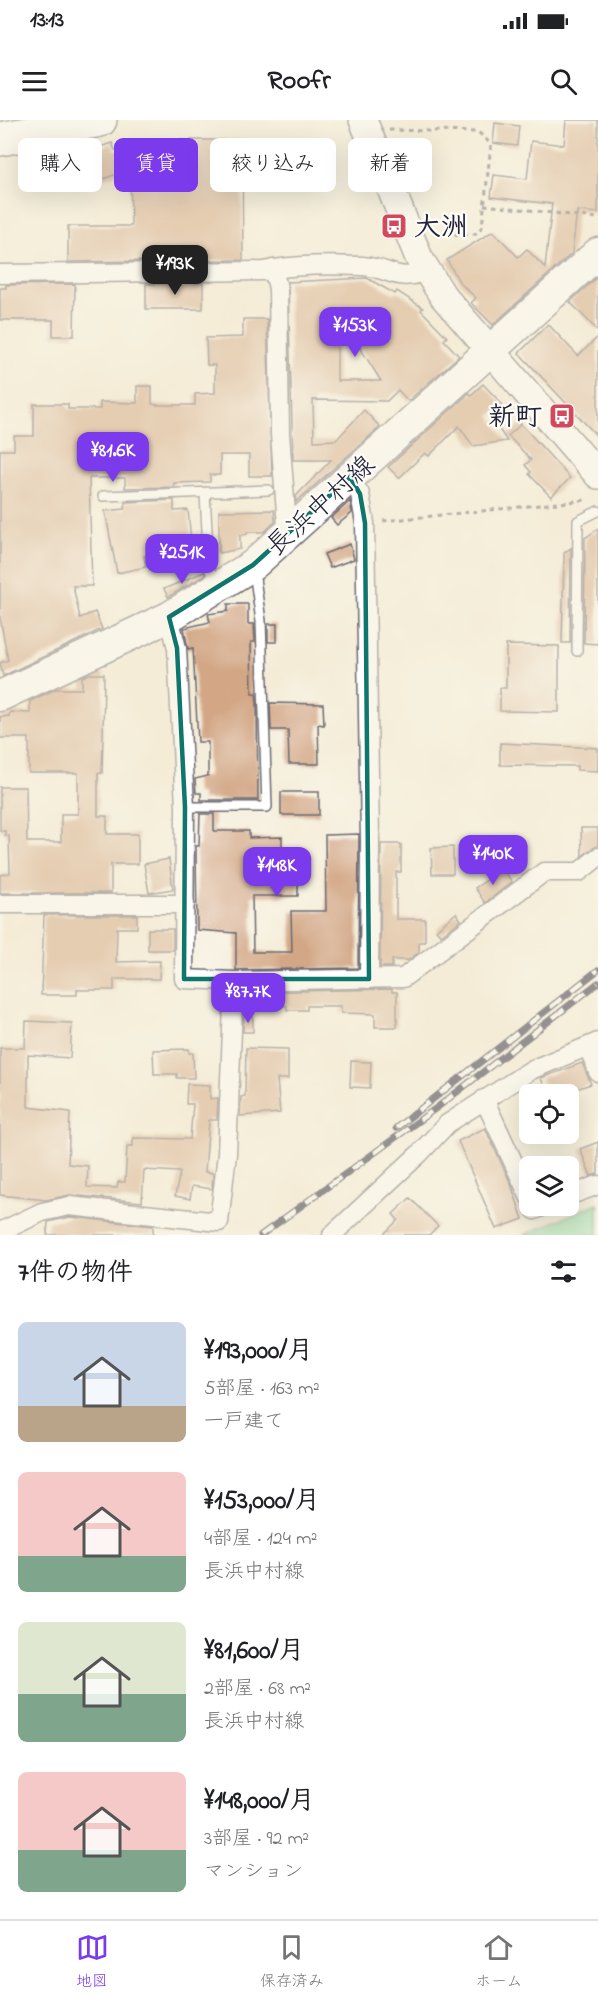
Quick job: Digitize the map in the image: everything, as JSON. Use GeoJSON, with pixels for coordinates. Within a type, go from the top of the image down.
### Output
{"type":"FeatureCollection","features":[{"type":"Feature","properties":{"kind":"highway"},"geometry":{"type":"LineString","coordinates":[[0,139],[100,120]]}},
{"type":"Feature","properties":{"kind":"main road"},"geometry":{"type":"LineString","coordinates":[[364,125],[410,235],[443,296],[490,348],[595,475]]}},
{"type":"Feature","properties":{"kind":"main road","name":"長浜中村線"},"geometry":{"type":"LineString","coordinates":[[0,696],[170,617],[253,565],[490,348],[598,253]]}},
{"type":"Feature","properties":{"kind":"street"},"geometry":{"type":"LineString","coordinates":[[0,274],[367,266],[412,277],[427,270]]}},
{"type":"Feature","properties":{"kind":"street"},"geometry":{"type":"LineString","coordinates":[[273,269],[278,288],[280,434],[286,526],[290,531]]}},
{"type":"Feature","properties":{"kind":"street"},"geometry":{"type":"LineString","coordinates":[[350,477],[360,494],[365,523],[370,841],[369,979]]}},
{"type":"Feature","properties":{"kind":"street"},"geometry":{"type":"LineString","coordinates":[[170,617],[177,648],[185,807],[184,980],[403,978],[544,872],[579,872],[598,857]]}},
{"type":"Feature","properties":{"kind":"street"},"geometry":{"type":"LineString","coordinates":[[0,904],[185,904]]}},
{"type":"Feature","properties":{"kind":"street"},"geometry":{"type":"LineString","coordinates":[[0,1232],[42,1212],[69,1206],[219,1222],[227,1154],[234,981]]}},
{"type":"Feature","properties":{"kind":"street"},"geometry":{"type":"LineString","coordinates":[[332,1235],[419,1154],[447,1124],[531,1070],[593,1045],[598,1072]]}},
{"type":"Feature","properties":{"kind":"street"},"geometry":{"type":"LineString","coordinates":[[484,1099],[519,1174]]}},
{"type":"Feature","properties":{"kind":"street"},"geometry":{"type":"LineString","coordinates":[[579,1193],[598,1185]]}},
{"type":"Feature","properties":{"kind":"lane"},"geometry":{"type":"LineString","coordinates":[[103,496],[269,490]]}},
{"type":"Feature","properties":{"kind":"lane"},"geometry":{"type":"LineString","coordinates":[[205,493],[209,568],[217,587]]}},
{"type":"Feature","properties":{"kind":"lane"},"geometry":{"type":"LineString","coordinates":[[577,651],[578,520],[598,511]]}},
{"type":"Feature","properties":{"kind":"lane"},"geometry":{"type":"LineString","coordinates":[[185,807],[267,807],[261,621],[253,565]]}},
{"type":"Feature","properties":{"kind":"path"},"geometry":{"type":"LineString","coordinates":[[364,125],[478,132],[491,144],[482,227],[475,234],[410,235]]}},
{"type":"Feature","properties":{"kind":"path"},"geometry":{"type":"LineString","coordinates":[[484,205],[598,218]]}},
{"type":"Feature","properties":{"kind":"path"},"geometry":{"type":"LineString","coordinates":[[365,523],[595,475]]}},
{"type":"Feature","properties":{"kind":"highlighted area"},"geometry":{"type":"Polygon","coordinates":[[[350,477],[360,494],[365,523],[369,979],[184,979],[185,807],[177,648],[169,617],[253,565],[350,477]]]}},
{"type":"Feature","properties":{"kind":"green space"},"geometry":{"type":"Polygon","coordinates":[[[598,1203],[598,1235],[524,1235],[568,1216],[579,1216],[579,1211],[598,1203]]]}},
{"type":"Feature","properties":{"kind":"building"},"geometry":{"type":"Polygon","coordinates":[[[566,120],[598,120],[598,213],[577,211],[572,253],[493,325],[471,303],[476,298],[460,283],[447,260],[493,231],[518,257],[527,249],[545,268],[552,204],[491,197],[494,175],[527,179],[531,141],[564,145],[566,120]]]}},
{"type":"Feature","properties":{"kind":"building"},"geometry":{"type":"Polygon","coordinates":[[[495,123],[519,126],[517,146],[493,143],[495,123]]]}},
{"type":"Feature","properties":{"kind":"building"},"geometry":{"type":"Polygon","coordinates":[[[198,140],[210,140],[210,192],[242,192],[243,260],[68,262],[68,226],[131,226],[130,192],[198,192],[198,140]]]}},
{"type":"Feature","properties":{"kind":"building"},"geometry":{"type":"Polygon","coordinates":[[[112,143],[114,175],[102,180],[102,146],[112,143]]]}},
{"type":"Feature","properties":{"kind":"building"},"geometry":{"type":"Polygon","coordinates":[[[597,277],[598,279],[598,331],[570,302],[597,277]]]}},
{"type":"Feature","properties":{"kind":"building"},"geometry":{"type":"Polygon","coordinates":[[[367,278],[395,294],[397,291],[423,308],[421,310],[447,337],[444,340],[459,356],[408,401],[398,390],[387,401],[313,400],[314,441],[336,440],[364,410],[380,427],[296,502],[296,496],[331,460],[293,460],[288,282],[367,278]],[[337,311],[337,381],[381,381],[337,311]]]}},
{"type":"Feature","properties":{"kind":"building"},"geometry":{"type":"Polygon","coordinates":[[[203,283],[203,309],[146,309],[146,284],[203,283]]]}},
{"type":"Feature","properties":{"kind":"building"},"geometry":{"type":"Polygon","coordinates":[[[75,284],[74,336],[53,336],[53,320],[0,320],[0,288],[6,288],[6,285],[75,284]]]}},
{"type":"Feature","properties":{"kind":"building"},"geometry":{"type":"Polygon","coordinates":[[[243,319],[267,319],[272,476],[249,476],[249,455],[220,455],[220,475],[210,475],[210,482],[174,483],[174,487],[125,488],[125,478],[89,478],[92,586],[73,586],[80,618],[95,612],[102,629],[3,676],[0,663],[8,660],[0,618],[0,450],[14,450],[14,436],[34,436],[34,404],[68,404],[68,409],[100,409],[100,402],[137,403],[137,386],[152,386],[152,404],[195,405],[195,394],[215,393],[215,365],[207,365],[206,338],[243,337],[243,319]]]}},
{"type":"Feature","properties":{"kind":"building"},"geometry":{"type":"Polygon","coordinates":[[[548,324],[578,356],[598,337],[598,437],[519,353],[548,324]]]}},
{"type":"Feature","properties":{"kind":"building"},"geometry":{"type":"Polygon","coordinates":[[[483,384],[502,404],[490,416],[507,441],[473,446],[459,426],[429,456],[425,453],[399,478],[388,467],[469,393],[471,395],[483,384]]]}},
{"type":"Feature","properties":{"kind":"building"},"geometry":{"type":"Polygon","coordinates":[[[521,424],[570,478],[551,497],[529,474],[531,472],[525,465],[531,460],[508,436],[521,424]]]}},
{"type":"Feature","properties":{"kind":"building"},"geometry":{"type":"Polygon","coordinates":[[[174,500],[174,511],[188,510],[192,550],[144,556],[146,567],[117,573],[105,511],[125,509],[125,502],[174,500]]]}},
{"type":"Feature","properties":{"kind":"building"},"geometry":{"type":"Polygon","coordinates":[[[350,501],[352,513],[337,525],[331,518],[350,501]]]}},
{"type":"Feature","properties":{"kind":"building"},"geometry":{"type":"Polygon","coordinates":[[[274,510],[275,522],[264,532],[247,532],[247,534],[240,535],[240,549],[219,553],[219,511],[274,510]]]}},
{"type":"Feature","properties":{"kind":"building"},"geometry":{"type":"Polygon","coordinates":[[[598,529],[598,644],[584,643],[585,538],[598,529]]]}},
{"type":"Feature","properties":{"kind":"building"},"geometry":{"type":"Polygon","coordinates":[[[350,544],[354,559],[330,568],[324,554],[350,544]]]}},
{"type":"Feature","properties":{"kind":"building"},"geometry":{"type":"Polygon","coordinates":[[[571,548],[570,643],[562,643],[564,553],[571,548]]]}},
{"type":"Feature","properties":{"kind":"building"},"geometry":{"type":"Polygon","coordinates":[[[204,572],[205,575],[168,597],[164,589],[204,572]]]}},
{"type":"Feature","properties":{"kind":"building"},"geometry":{"type":"Polygon","coordinates":[[[228,604],[248,604],[248,624],[254,624],[255,642],[251,642],[252,693],[256,693],[257,703],[258,800],[201,800],[201,793],[196,793],[195,779],[208,776],[208,742],[198,742],[193,648],[188,649],[184,628],[210,622],[208,614],[228,611],[228,604]]]}},
{"type":"Feature","properties":{"kind":"building"},"geometry":{"type":"Polygon","coordinates":[[[268,624],[277,624],[277,642],[268,642],[268,624]]]}},
{"type":"Feature","properties":{"kind":"building"},"geometry":{"type":"Polygon","coordinates":[[[506,645],[559,646],[559,712],[500,711],[500,688],[506,688],[506,645]]]}},
{"type":"Feature","properties":{"kind":"building"},"geometry":{"type":"Polygon","coordinates":[[[89,674],[104,674],[102,773],[98,773],[98,816],[107,816],[107,834],[138,834],[138,864],[111,864],[111,893],[0,893],[0,875],[10,873],[9,836],[5,836],[5,831],[0,831],[0,787],[26,787],[27,842],[61,842],[61,814],[78,814],[78,773],[29,773],[29,738],[0,738],[0,717],[9,716],[10,712],[30,713],[30,701],[56,689],[82,689],[82,677],[89,674]]]}},
{"type":"Feature","properties":{"kind":"building"},"geometry":{"type":"Polygon","coordinates":[[[270,703],[323,704],[324,725],[318,724],[319,764],[289,764],[288,730],[271,730],[270,703]]]}},
{"type":"Feature","properties":{"kind":"building"},"geometry":{"type":"Polygon","coordinates":[[[500,743],[598,748],[598,771],[577,770],[577,766],[500,765],[500,743]]]}},
{"type":"Feature","properties":{"kind":"building"},"geometry":{"type":"Polygon","coordinates":[[[281,792],[319,792],[319,815],[281,815],[281,792]]]}},
{"type":"Feature","properties":{"kind":"building"},"geometry":{"type":"Polygon","coordinates":[[[200,814],[214,814],[214,831],[249,831],[249,838],[282,837],[282,860],[298,860],[298,896],[252,896],[253,952],[292,952],[291,911],[326,911],[325,835],[359,834],[358,968],[236,970],[236,933],[197,930],[196,846],[199,846],[200,814]]]}},
{"type":"Feature","properties":{"kind":"building"},"geometry":{"type":"Polygon","coordinates":[[[581,828],[598,828],[598,845],[582,856],[581,828]]]}},
{"type":"Feature","properties":{"kind":"building"},"geometry":{"type":"Polygon","coordinates":[[[381,844],[401,844],[401,872],[396,872],[396,919],[425,919],[425,942],[419,942],[419,952],[409,960],[392,960],[392,967],[380,967],[381,844]]]}},
{"type":"Feature","properties":{"kind":"building"},"geometry":{"type":"Polygon","coordinates":[[[453,847],[453,874],[432,874],[431,848],[453,847]]]}},
{"type":"Feature","properties":{"kind":"building"},"geometry":{"type":"Polygon","coordinates":[[[169,859],[173,889],[149,893],[144,864],[169,859]]]}},
{"type":"Feature","properties":{"kind":"building"},"geometry":{"type":"Polygon","coordinates":[[[503,869],[512,882],[485,903],[475,888],[503,869]]]}},
{"type":"Feature","properties":{"kind":"building"},"geometry":{"type":"Polygon","coordinates":[[[456,913],[461,920],[441,935],[436,930],[456,913]]]}},
{"type":"Feature","properties":{"kind":"building"},"geometry":{"type":"Polygon","coordinates":[[[44,915],[137,915],[137,928],[117,928],[116,962],[160,961],[159,979],[114,979],[114,990],[77,990],[77,995],[41,995],[44,915]]]}},
{"type":"Feature","properties":{"kind":"building"},"geometry":{"type":"Polygon","coordinates":[[[148,929],[173,929],[173,950],[148,950],[148,929]]]}},
{"type":"Feature","properties":{"kind":"building"},"geometry":{"type":"Polygon","coordinates":[[[392,989],[392,992],[397,992],[397,1027],[375,1027],[375,1014],[341,1013],[341,1006],[307,1006],[307,1010],[287,1010],[287,1006],[254,1006],[254,992],[392,989]]]}},
{"type":"Feature","properties":{"kind":"building"},"geometry":{"type":"Polygon","coordinates":[[[244,1015],[253,1016],[253,1032],[243,1032],[244,1015]]]}},
{"type":"Feature","properties":{"kind":"building"},"geometry":{"type":"Polygon","coordinates":[[[26,1021],[72,1023],[70,1058],[28,1055],[28,1107],[70,1112],[68,1164],[88,1166],[87,1187],[117,1188],[118,1182],[125,1182],[127,1146],[133,1146],[133,1138],[190,1139],[193,1104],[186,1104],[187,1084],[210,1085],[210,1099],[218,1098],[217,1120],[209,1120],[205,1172],[213,1173],[212,1189],[192,1186],[190,1199],[175,1196],[180,1172],[144,1170],[142,1202],[70,1195],[46,1200],[0,1195],[0,1048],[25,1048],[26,1021]]]}},
{"type":"Feature","properties":{"kind":"building"},"geometry":{"type":"Polygon","coordinates":[[[246,1048],[288,1049],[288,1079],[277,1079],[280,1113],[240,1116],[241,1097],[245,1096],[246,1048]]]}},
{"type":"Feature","properties":{"kind":"building"},"geometry":{"type":"Polygon","coordinates":[[[189,1049],[189,1053],[193,1053],[194,1078],[177,1078],[177,1074],[154,1074],[153,1050],[189,1049]]]}},
{"type":"Feature","properties":{"kind":"building"},"geometry":{"type":"Polygon","coordinates":[[[351,1061],[371,1062],[370,1088],[350,1087],[351,1061]]]}},
{"type":"Feature","properties":{"kind":"building"},"geometry":{"type":"Polygon","coordinates":[[[582,1063],[591,1084],[579,1088],[579,1084],[543,1084],[541,1078],[582,1063]]]}},
{"type":"Feature","properties":{"kind":"building"},"geometry":{"type":"Polygon","coordinates":[[[485,1128],[511,1184],[519,1207],[519,1216],[523,1219],[496,1229],[458,1141],[485,1128]]]}},
{"type":"Feature","properties":{"kind":"building"},"geometry":{"type":"Polygon","coordinates":[[[598,1142],[598,1174],[591,1176],[580,1149],[598,1142]]]}},
{"type":"Feature","properties":{"kind":"building"},"geometry":{"type":"Polygon","coordinates":[[[410,1198],[438,1226],[429,1235],[383,1235],[398,1220],[393,1214],[410,1198]]]}},
{"type":"Feature","properties":{"kind":"building"},"geometry":{"type":"Polygon","coordinates":[[[70,1217],[153,1226],[153,1235],[47,1235],[48,1222],[70,1217]]]}},
{"type":"Feature","properties":{"kind":"railway"},"geometry":{"type":"LineString","coordinates":[[396,1128],[598,970]]}},
{"type":"Feature","properties":{"kind":"railway"},"geometry":{"type":"LineString","coordinates":[[261,1235],[439,1106],[598,983]]}},
{"type":"Feature","properties":{"kind":"place","name":"大洲"},"geometry":{"type":"Point","coordinates":[394,226]}},
{"type":"Feature","properties":{"kind":"place","name":"新町"},"geometry":{"type":"Point","coordinates":[562,416]}}]}
